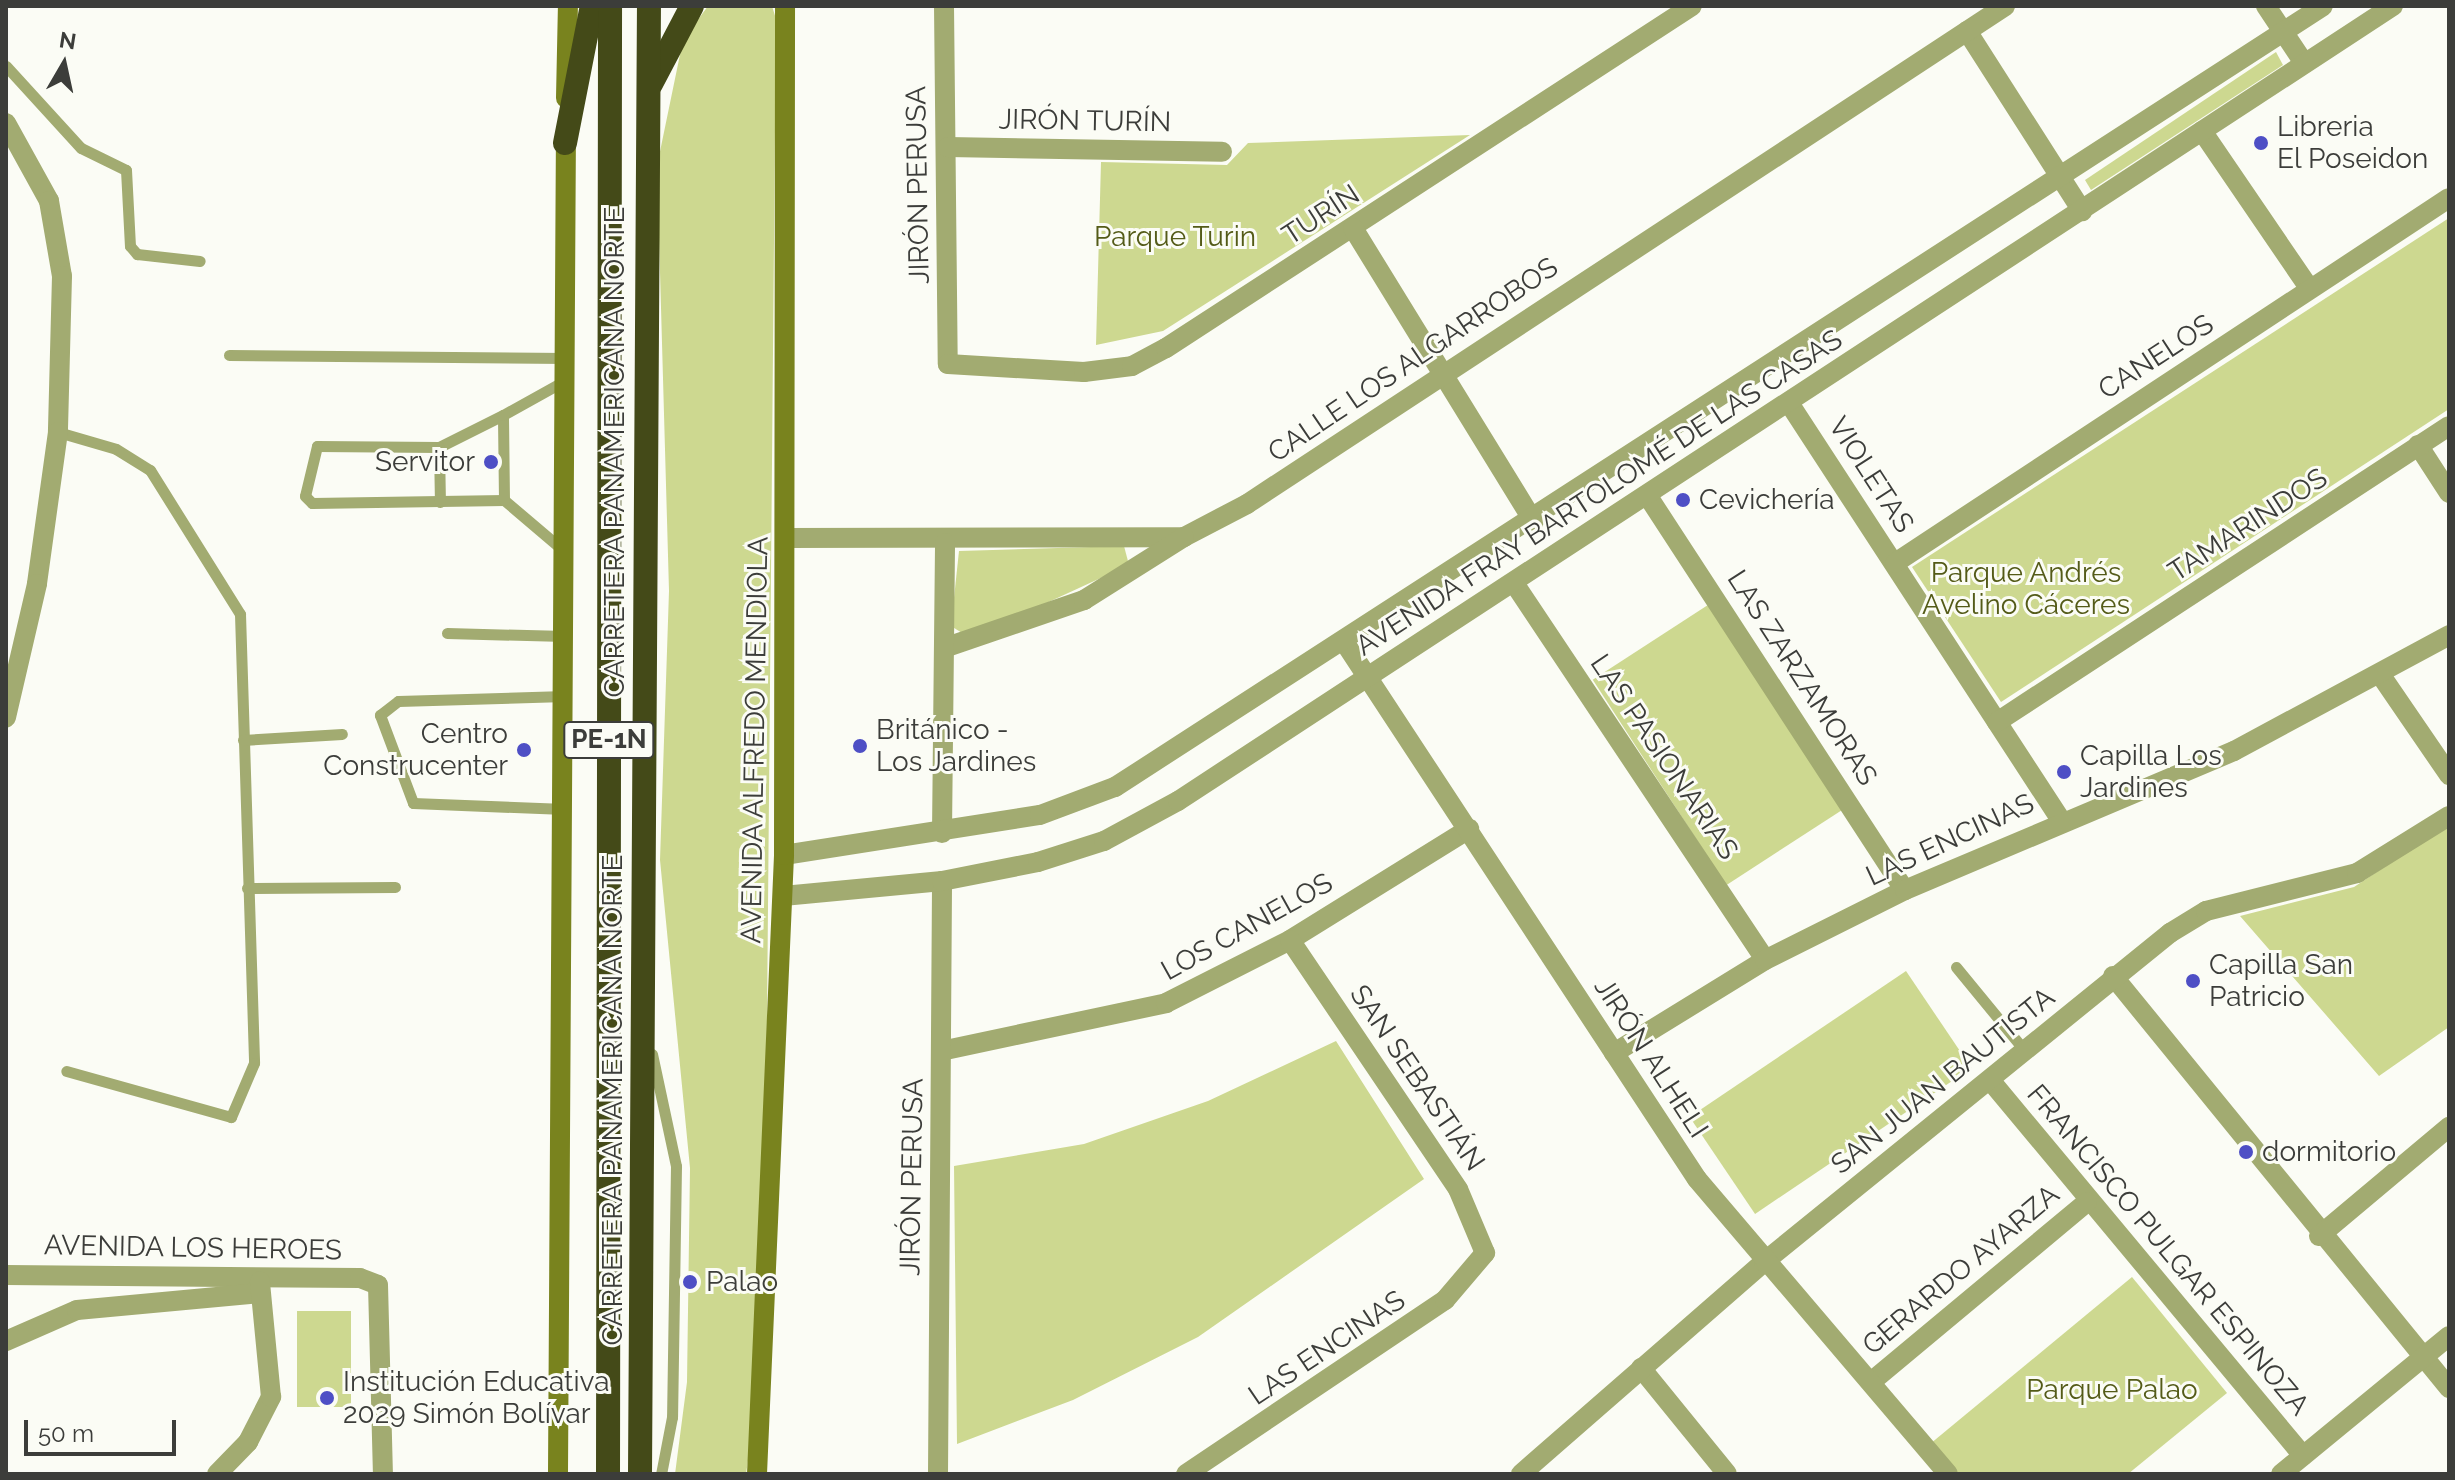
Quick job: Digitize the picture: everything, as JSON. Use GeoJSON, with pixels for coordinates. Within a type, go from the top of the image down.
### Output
{"type":"FeatureCollection","features":[{"type":"Feature","properties":{"kind":"highway"},"geometry":{"type":"LineString","coordinates":[[565,143],[592,6]]}},
{"type":"Feature","properties":{"kind":"highway","name":"CARRETERA PANAMERICANA NORTE"},"geometry":{"type":"LineString","coordinates":[[608,1474],[610,6]]}},
{"type":"Feature","properties":{"kind":"highway","name":"CARRETERA PANAMERICANA NORTE"},"geometry":{"type":"LineString","coordinates":[[640,1474],[645,97],[649,6]]}},
{"type":"Feature","properties":{"kind":"highway"},"geometry":{"type":"LineString","coordinates":[[645,97],[692,6]]}},
{"type":"Feature","properties":{"kind":"main road"},"geometry":{"type":"LineString","coordinates":[[558,1474],[566,809],[565,143],[568,6]]}},
{"type":"Feature","properties":{"kind":"main road","name":"AVENIDA ALFREDO MENDIOLA"},"geometry":{"type":"LineString","coordinates":[[757,1474],[784,855],[785,6]]}},
{"type":"Feature","properties":{"kind":"street","name":"JIRÓN PERUSA"},"geometry":{"type":"LineString","coordinates":[[944,6],[948,147],[948,364]]}},
{"type":"Feature","properties":{"kind":"street","name":"TURÍN"},"geometry":{"type":"LineString","coordinates":[[948,364],[1084,372],[1132,366],[1353,228],[1692,6]]}},
{"type":"Feature","properties":{"kind":"street","name":"CALLE LOS ALGARROBOS"},"geometry":{"type":"LineString","coordinates":[[785,538],[945,543],[1184,537],[1247,504],[1440,374],[2005,6]]}},
{"type":"Feature","properties":{"kind":"street"},"geometry":{"type":"LineString","coordinates":[[2266,6],[2304,63]]}},
{"type":"Feature","properties":{"kind":"street","name":"AVENIDA FRAY BARTOLOMÉ DE LAS CASAS"},"geometry":{"type":"LineString","coordinates":[[783,896],[942,881],[1104,841],[1247,760],[1369,675],[1516,586],[2393,6]]}},
{"type":"Feature","properties":{"kind":"street"},"geometry":{"type":"LineString","coordinates":[[2318,7],[2340,40]]}},
{"type":"Feature","properties":{"kind":"street","name":"AVENIDA FRAY BARTOLOMÉ DE LAS CASAS"},"geometry":{"type":"LineString","coordinates":[[784,855],[942,833],[1040,815],[1115,787],[1534,522],[2064,179],[2318,7]]}},
{"type":"Feature","properties":{"kind":"street"},"geometry":{"type":"LineString","coordinates":[[1967,31],[2082,211]]}},
{"type":"Feature","properties":{"kind":"street"},"geometry":{"type":"LineString","coordinates":[[6,123],[33,162],[57,235],[58,432],[37,584],[6,717]]}},
{"type":"Feature","properties":{"kind":"street"},"geometry":{"type":"LineString","coordinates":[[2202,131],[2309,288]]}},
{"type":"Feature","properties":{"kind":"street","name":"JIRÓN TURÍN"},"geometry":{"type":"LineString","coordinates":[[948,147],[1222,152]]}},
{"type":"Feature","properties":{"kind":"street","name":"CANELOS"},"geometry":{"type":"LineString","coordinates":[[1895,563],[2449,198]]}},
{"type":"Feature","properties":{"kind":"street"},"geometry":{"type":"LineString","coordinates":[[1353,228],[1440,374],[1534,522]]}},
{"type":"Feature","properties":{"kind":"street","name":"VIOLETAS"},"geometry":{"type":"LineString","coordinates":[[1789,403],[2061,821]]}},
{"type":"Feature","properties":{"kind":"street","name":"TAMARINDOS"},"geometry":{"type":"LineString","coordinates":[[1997,722],[2449,426]]}},
{"type":"Feature","properties":{"kind":"street"},"geometry":{"type":"LineString","coordinates":[[2418,445],[2449,493]]}},
{"type":"Feature","properties":{"kind":"street","name":"LAS ZARZAMORAS"},"geometry":{"type":"LineString","coordinates":[[1649,498],[1905,890]]}},
{"type":"Feature","properties":{"kind":"street"},"geometry":{"type":"LineString","coordinates":[[944,648],[1084,600],[1184,537]]}},
{"type":"Feature","properties":{"kind":"street"},"geometry":{"type":"LineString","coordinates":[[942,833],[945,543]]}},
{"type":"Feature","properties":{"kind":"street","name":"LAS PASIONARIAS"},"geometry":{"type":"LineString","coordinates":[[1516,586],[1765,960]]}},
{"type":"Feature","properties":{"kind":"street","name":"LAS ENCINAS"},"geometry":{"type":"LineString","coordinates":[[1614,1053],[1765,960],[1905,890],[2061,821],[2234,751],[2382,677],[2449,635]]}},
{"type":"Feature","properties":{"kind":"street","name":"JIRÓN ALHELI"},"geometry":{"type":"LineString","coordinates":[[1345,643],[1369,675],[1697,1179],[1764,1262],[1948,1474]]}},
{"type":"Feature","properties":{"kind":"street"},"geometry":{"type":"LineString","coordinates":[[2382,677],[2449,775]]}},
{"type":"Feature","properties":{"kind":"street","name":"SAN JUAN BAUTISTA"},"geometry":{"type":"LineString","coordinates":[[1521,1474],[1764,1262],[1990,1080],[2113,976],[2206,911],[2357,873],[2449,816]]}},
{"type":"Feature","properties":{"kind":"street","name":"LOS CANELOS"},"geometry":{"type":"LineString","coordinates":[[941,1051],[1166,1003],[1290,940],[1469,829]]}},
{"type":"Feature","properties":{"kind":"street","name":"JIRÓN PERUSA"},"geometry":{"type":"LineString","coordinates":[[938,1474],[942,881]]}},
{"type":"Feature","properties":{"kind":"street","name":"SAN SEBASTIÁN"},"geometry":{"type":"LineString","coordinates":[[1290,940],[1458,1189],[1477,1220],[1485,1253]]}},
{"type":"Feature","properties":{"kind":"street"},"geometry":{"type":"LineString","coordinates":[[2113,976],[2319,1236],[2449,1388]]}},
{"type":"Feature","properties":{"kind":"street","name":"FRANCISCO PULGAR ESPINOZA"},"geometry":{"type":"LineString","coordinates":[[1990,1080],[2087,1202],[2303,1456]]}},
{"type":"Feature","properties":{"kind":"street"},"geometry":{"type":"LineString","coordinates":[[2319,1236],[2449,1127]]}},
{"type":"Feature","properties":{"kind":"street","name":"GERARDO AYARZA"},"geometry":{"type":"LineString","coordinates":[[1871,1382],[2087,1202]]}},
{"type":"Feature","properties":{"kind":"street","name":"LAS ENCINAS"},"geometry":{"type":"LineString","coordinates":[[1186,1474],[1445,1300],[1485,1253]]}},
{"type":"Feature","properties":{"kind":"street","name":"AVENIDA LOS HEROES"},"geometry":{"type":"LineString","coordinates":[[6,1275],[378,1285],[383,1474]]}},
{"type":"Feature","properties":{"kind":"street"},"geometry":{"type":"LineString","coordinates":[[6,1341],[77,1310],[260,1284],[271,1397],[248,1442],[217,1474]]}},
{"type":"Feature","properties":{"kind":"street"},"geometry":{"type":"LineString","coordinates":[[2281,1474],[2449,1336]]}},
{"type":"Feature","properties":{"kind":"street"},"geometry":{"type":"LineString","coordinates":[[1641,1368],[1727,1474]]}},
{"type":"Feature","properties":{"kind":"lane"},"geometry":{"type":"LineString","coordinates":[[6,66],[81,148],[126,170],[130,246],[137,254],[200,261]]}},
{"type":"Feature","properties":{"kind":"lane"},"geometry":{"type":"LineString","coordinates":[[229,355],[566,358]]}},
{"type":"Feature","properties":{"kind":"lane"},"geometry":{"type":"LineString","coordinates":[[566,380],[439,447],[317,446],[305,496],[312,503],[504,500],[567,553]]}},
{"type":"Feature","properties":{"kind":"lane"},"geometry":{"type":"LineString","coordinates":[[503,415],[504,500]]}},
{"type":"Feature","properties":{"kind":"lane"},"geometry":{"type":"LineString","coordinates":[[58,432],[116,449],[150,470],[232,591],[240,614],[254,1063],[231,1117],[66,1071]]}},
{"type":"Feature","properties":{"kind":"lane"},"geometry":{"type":"LineString","coordinates":[[439,447],[440,502]]}},
{"type":"Feature","properties":{"kind":"lane"},"geometry":{"type":"LineString","coordinates":[[447,633],[566,636]]}},
{"type":"Feature","properties":{"kind":"lane"},"geometry":{"type":"LineString","coordinates":[[565,696],[398,701],[380,715],[413,803],[566,809]]}},
{"type":"Feature","properties":{"kind":"lane"},"geometry":{"type":"LineString","coordinates":[[243,740],[342,734]]}},
{"type":"Feature","properties":{"kind":"lane"},"geometry":{"type":"LineString","coordinates":[[247,888],[395,887]]}},
{"type":"Feature","properties":{"kind":"lane"},"geometry":{"type":"LineString","coordinates":[[1956,967],[2025,1051]]}},
{"type":"Feature","properties":{"kind":"lane"},"geometry":{"type":"LineString","coordinates":[[644,1017],[676,1166],[672,1417],[661,1474]]}},
{"type":"Feature","properties":{"kind":"green space"},"geometry":{"type":"Polygon","coordinates":[[[708,6],[772,6],[776,19],[764,1352],[746,1474],[675,1474],[687,1382],[690,1168],[660,860],[669,591],[657,166],[683,40],[708,6]]]}},
{"type":"Feature","properties":{"kind":"green space"},"geometry":{"type":"Polygon","coordinates":[[[2276,52],[2283,65],[2091,190],[2085,180],[2276,52]]]}},
{"type":"Feature","properties":{"kind":"green space","name":"Parque Turin"},"geometry":{"type":"Polygon","coordinates":[[[1470,135],[1163,331],[1096,345],[1101,162],[1227,165],[1248,143],[1470,135]]]}},
{"type":"Feature","properties":{"kind":"green space","name":"Parque Andrés Avelino Cáceres"},"geometry":{"type":"Polygon","coordinates":[[[2449,218],[2449,409],[2001,702],[1912,567],[2449,218]]]}},
{"type":"Feature","properties":{"kind":"green space"},"geometry":{"type":"Polygon","coordinates":[[[1124,546],[1129,565],[970,638],[951,626],[959,551],[1124,546]]]}},
{"type":"Feature","properties":{"kind":"green space"},"geometry":{"type":"Polygon","coordinates":[[[1711,603],[1844,808],[1726,885],[1593,680],[1711,603]]]}},
{"type":"Feature","properties":{"kind":"green space"},"geometry":{"type":"Polygon","coordinates":[[[2449,824],[2449,1027],[2379,1076],[2240,916],[2354,887],[2449,824]]]}},
{"type":"Feature","properties":{"kind":"green space"},"geometry":{"type":"Polygon","coordinates":[[[1906,971],[1971,1068],[1755,1214],[1690,1117],[1906,971]]]}},
{"type":"Feature","properties":{"kind":"green space"},"geometry":{"type":"Polygon","coordinates":[[[1336,1041],[1424,1179],[1198,1337],[1073,1400],[957,1444],[954,1166],[1084,1144],[1208,1101],[1336,1041]]]}},
{"type":"Feature","properties":{"kind":"green space","name":"Parque Palao"},"geometry":{"type":"Polygon","coordinates":[[[2132,1277],[2227,1393],[2128,1474],[1955,1474],[1930,1444],[2132,1277]]]}},
{"type":"Feature","properties":{"kind":"green space"},"geometry":{"type":"Polygon","coordinates":[[[297,1311],[351,1311],[351,1407],[297,1407],[297,1311]]]}},
{"type":"Feature","properties":{"kind":"place","name":"Libreria El Poseidon"},"geometry":{"type":"Point","coordinates":[2261,143]}},
{"type":"Feature","properties":{"kind":"place","name":"Servitor"},"geometry":{"type":"Point","coordinates":[491,462]}},
{"type":"Feature","properties":{"kind":"place","name":"Cevichería"},"geometry":{"type":"Point","coordinates":[1683,500]}},
{"type":"Feature","properties":{"kind":"place","name":"Británico - Los Jardines"},"geometry":{"type":"Point","coordinates":[860,746]}},
{"type":"Feature","properties":{"kind":"place","name":"Centro Construcenter"},"geometry":{"type":"Point","coordinates":[524,750]}},
{"type":"Feature","properties":{"kind":"place","name":"Capilla Los Jardines"},"geometry":{"type":"Point","coordinates":[2064,772]}},
{"type":"Feature","properties":{"kind":"place","name":"Capilla San Patricio"},"geometry":{"type":"Point","coordinates":[2193,981]}},
{"type":"Feature","properties":{"kind":"place","name":"dormitorio"},"geometry":{"type":"Point","coordinates":[2246,1152]}},
{"type":"Feature","properties":{"kind":"place","name":"Palao"},"geometry":{"type":"Point","coordinates":[690,1282]}},
{"type":"Feature","properties":{"kind":"place","name":"Institución Educativa 2029 Simón Bolívar"},"geometry":{"type":"Point","coordinates":[327,1398]}}]}
